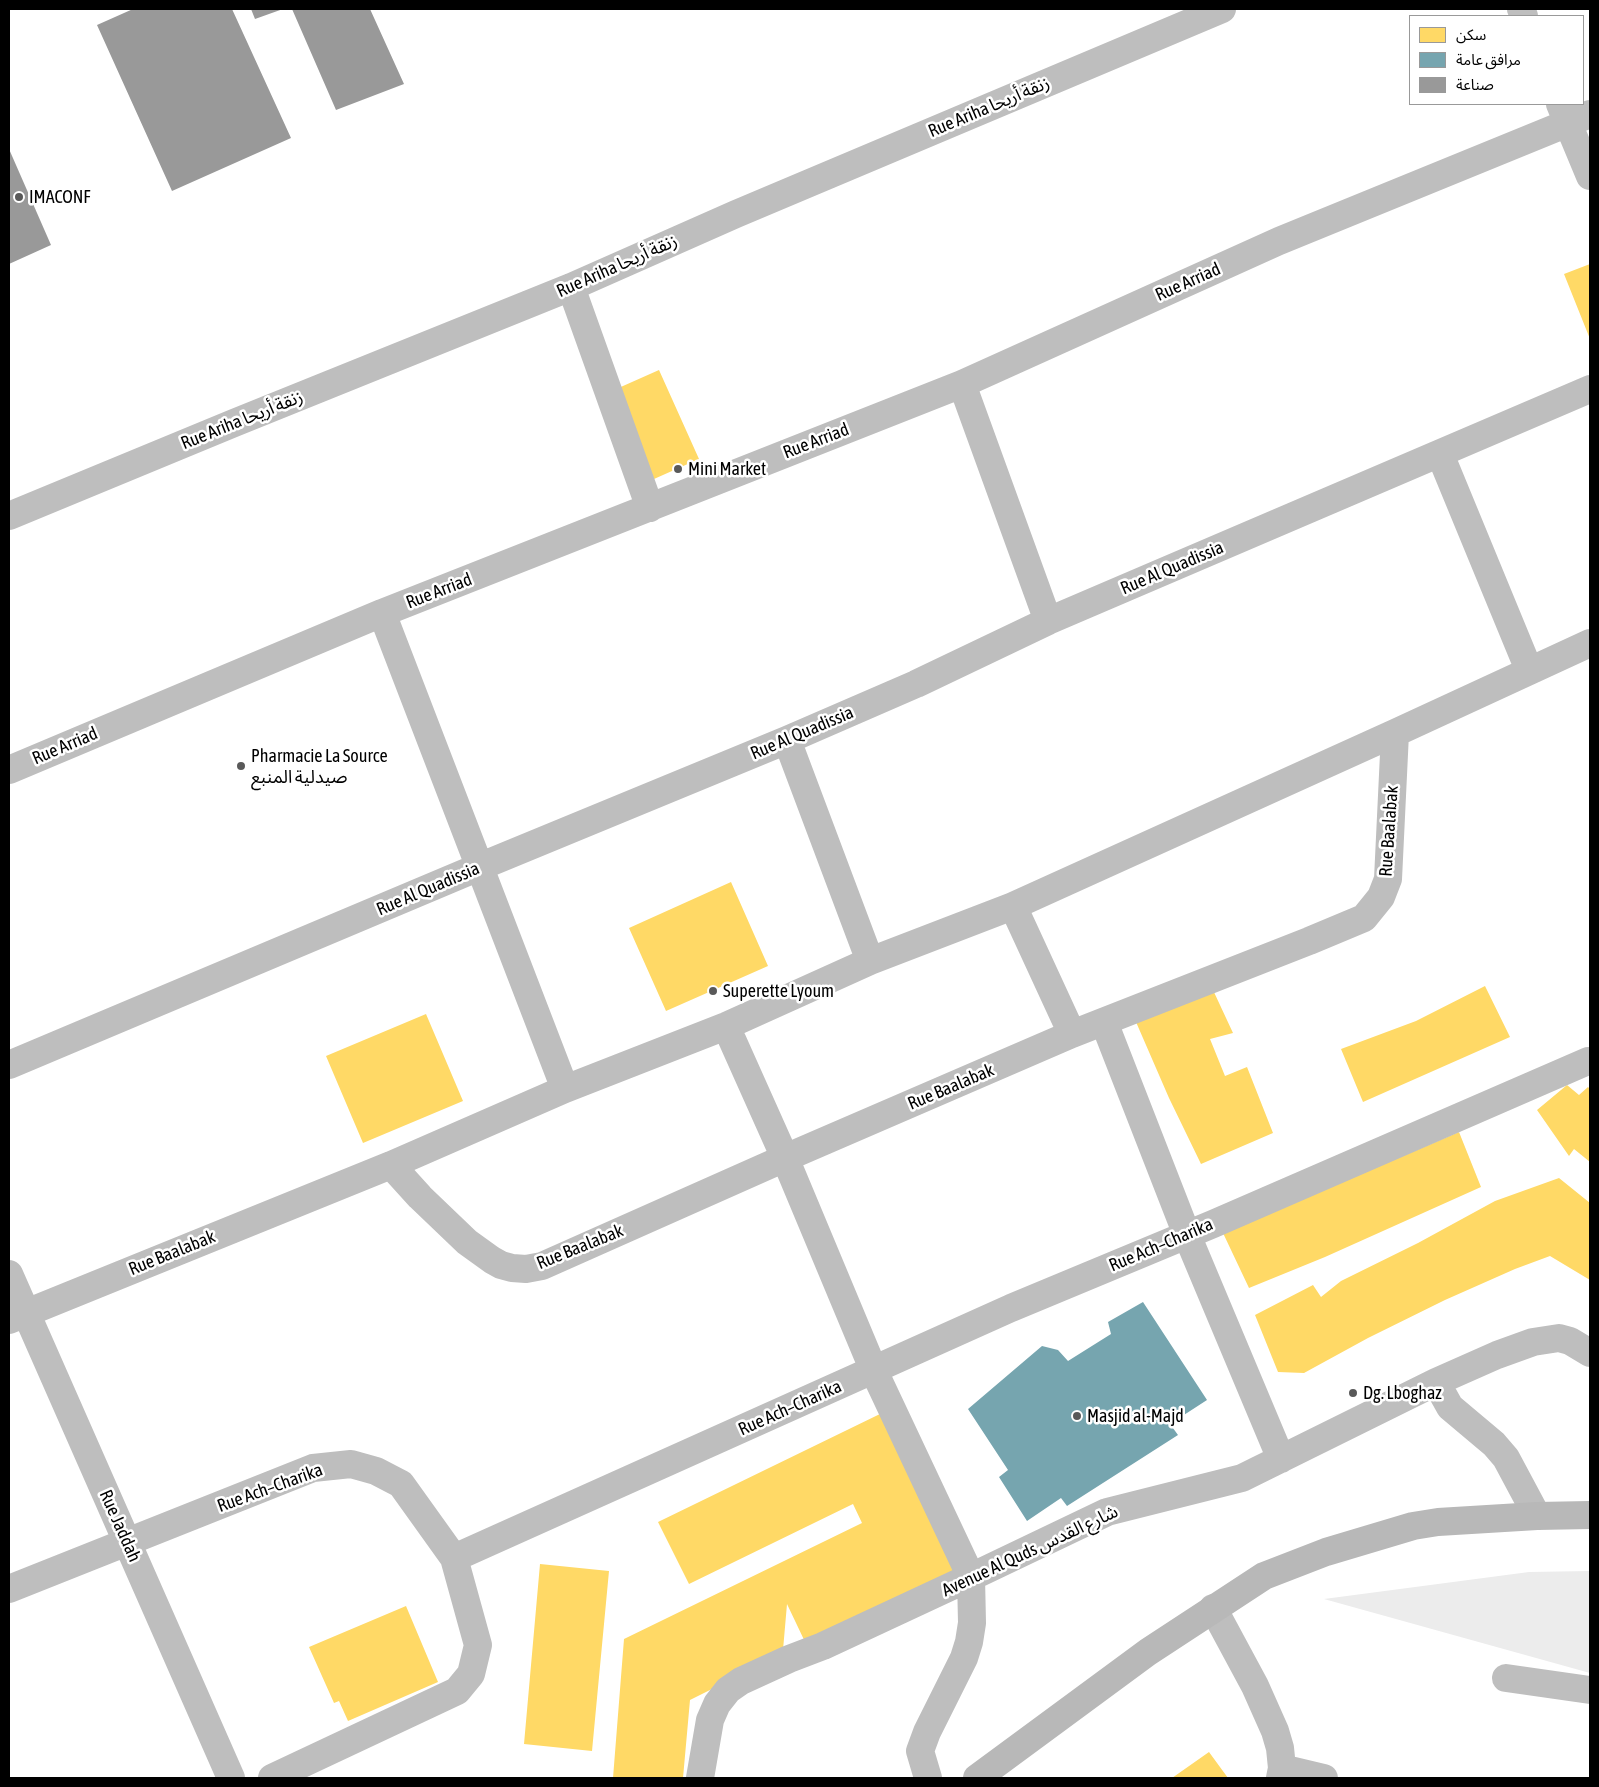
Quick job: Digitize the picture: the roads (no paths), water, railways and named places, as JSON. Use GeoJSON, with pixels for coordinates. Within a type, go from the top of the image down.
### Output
{"type":"FeatureCollection","features":[{"type":"Feature","properties":{"kind":"main road"},"geometry":{"type":"LineString","coordinates":[[977,1778],[1148,1652],[1264,1576],[1309,1558],[1378,1535],[1413,1526],[1438,1522],[1590,1514]]}},
{"type":"Feature","properties":{"kind":"street","name":"Rue Ariha زنقة أريحا"},"geometry":{"type":"LineString","coordinates":[[9,516],[571,287],[745,210],[1222,9]]}},
{"type":"Feature","properties":{"kind":"street"},"geometry":{"type":"LineString","coordinates":[[1572,114],[1590,176]]}},
{"type":"Feature","properties":{"kind":"street","name":"Rue Arriad"},"geometry":{"type":"LineString","coordinates":[[9,770],[382,613],[962,384],[1279,242],[1572,114]]}},
{"type":"Feature","properties":{"kind":"street"},"geometry":{"type":"LineString","coordinates":[[571,287],[650,508]]}},
{"type":"Feature","properties":{"kind":"street"},"geometry":{"type":"LineString","coordinates":[[962,384],[1048,621]]}},
{"type":"Feature","properties":{"kind":"street","name":"Rue Al Quadissia"},"geometry":{"type":"LineString","coordinates":[[9,1065],[479,867],[787,740],[916,684],[1048,621],[1590,389]]}},
{"type":"Feature","properties":{"kind":"street"},"geometry":{"type":"LineString","coordinates":[[1440,454],[1529,670]]}},
{"type":"Feature","properties":{"kind":"street"},"geometry":{"type":"LineString","coordinates":[[382,613],[565,1089]]}},
{"type":"Feature","properties":{"kind":"street","name":"Rue Baalabak"},"geometry":{"type":"LineString","coordinates":[[17,1316],[391,1165],[565,1089],[726,1026],[870,961],[1013,906],[1590,643]]}},
{"type":"Feature","properties":{"kind":"street","name":"Rue Baalabak"},"geometry":{"type":"LineString","coordinates":[[391,1165],[420,1197],[467,1242],[501,1265],[526,1269],[542,1266],[1072,1034],[1364,918],[1381,897],[1388,878],[1395,733]]}},
{"type":"Feature","properties":{"kind":"street"},"geometry":{"type":"LineString","coordinates":[[787,740],[870,961]]}},
{"type":"Feature","properties":{"kind":"street"},"geometry":{"type":"LineString","coordinates":[[1013,906],[1072,1034]]}},
{"type":"Feature","properties":{"kind":"street"},"geometry":{"type":"LineString","coordinates":[[1104,1022],[1187,1235],[1280,1459]]}},
{"type":"Feature","properties":{"kind":"street"},"geometry":{"type":"LineString","coordinates":[[726,1026],[785,1158],[874,1371],[972,1577],[970,1642],[927,1732],[920,1751],[928,1778]]}},
{"type":"Feature","properties":{"kind":"street","name":"Rue Ach–Charika"},"geometry":{"type":"LineString","coordinates":[[9,1589],[313,1468],[350,1464],[376,1470],[401,1484],[454,1558],[1011,1308],[1187,1235],[1589,1058]]}},
{"type":"Feature","properties":{"kind":"street","name":"Rue Jaddah"},"geometry":{"type":"LineString","coordinates":[[9,1274],[17,1316],[127,1542],[231,1778]]}},
{"type":"Feature","properties":{"kind":"street","name":"Avenue Al Quds شارع القدس"},"geometry":{"type":"LineString","coordinates":[[700,1778],[710,1720],[717,1704],[728,1690],[742,1681],[972,1577],[1106,1512],[1242,1478],[1436,1382],[1497,1355],[1533,1342],[1560,1338],[1570,1341],[1590,1353]]}},
{"type":"Feature","properties":{"kind":"street"},"geometry":{"type":"LineString","coordinates":[[1436,1382],[1450,1407],[1494,1444],[1506,1458],[1537,1516]]}},
{"type":"Feature","properties":{"kind":"street"},"geometry":{"type":"LineString","coordinates":[[272,1778],[457,1690],[467,1680],[471,1674],[478,1645],[454,1558]]}},
{"type":"Feature","properties":{"kind":"street"},"geometry":{"type":"LineString","coordinates":[[1213,1608],[1255,1686],[1275,1731],[1280,1748],[1281,1773],[1324,1778]]}},
{"type":"Feature","properties":{"kind":"street"},"geometry":{"type":"LineString","coordinates":[[1506,1678],[1590,1690]]}},
{"type":"Feature","properties":{"kind":"place","name":"IMACONF"},"geometry":{"type":"Point","coordinates":[19,197]}},
{"type":"Feature","properties":{"kind":"place","name":"Mini Market"},"geometry":{"type":"Point","coordinates":[678,469]}},
{"type":"Feature","properties":{"kind":"place","name":"Pharmacie La Source صيدلية المنبع"},"geometry":{"type":"Point","coordinates":[241,766]}},
{"type":"Feature","properties":{"kind":"place","name":"Superette Lyoum"},"geometry":{"type":"Point","coordinates":[713,991]}},
{"type":"Feature","properties":{"kind":"place","name":"Dg. Lboghaz"},"geometry":{"type":"Point","coordinates":[1353,1393]}},
{"type":"Feature","properties":{"kind":"place","name":"Masjid al-Majd"},"geometry":{"type":"Point","coordinates":[1077,1416]}}]}
